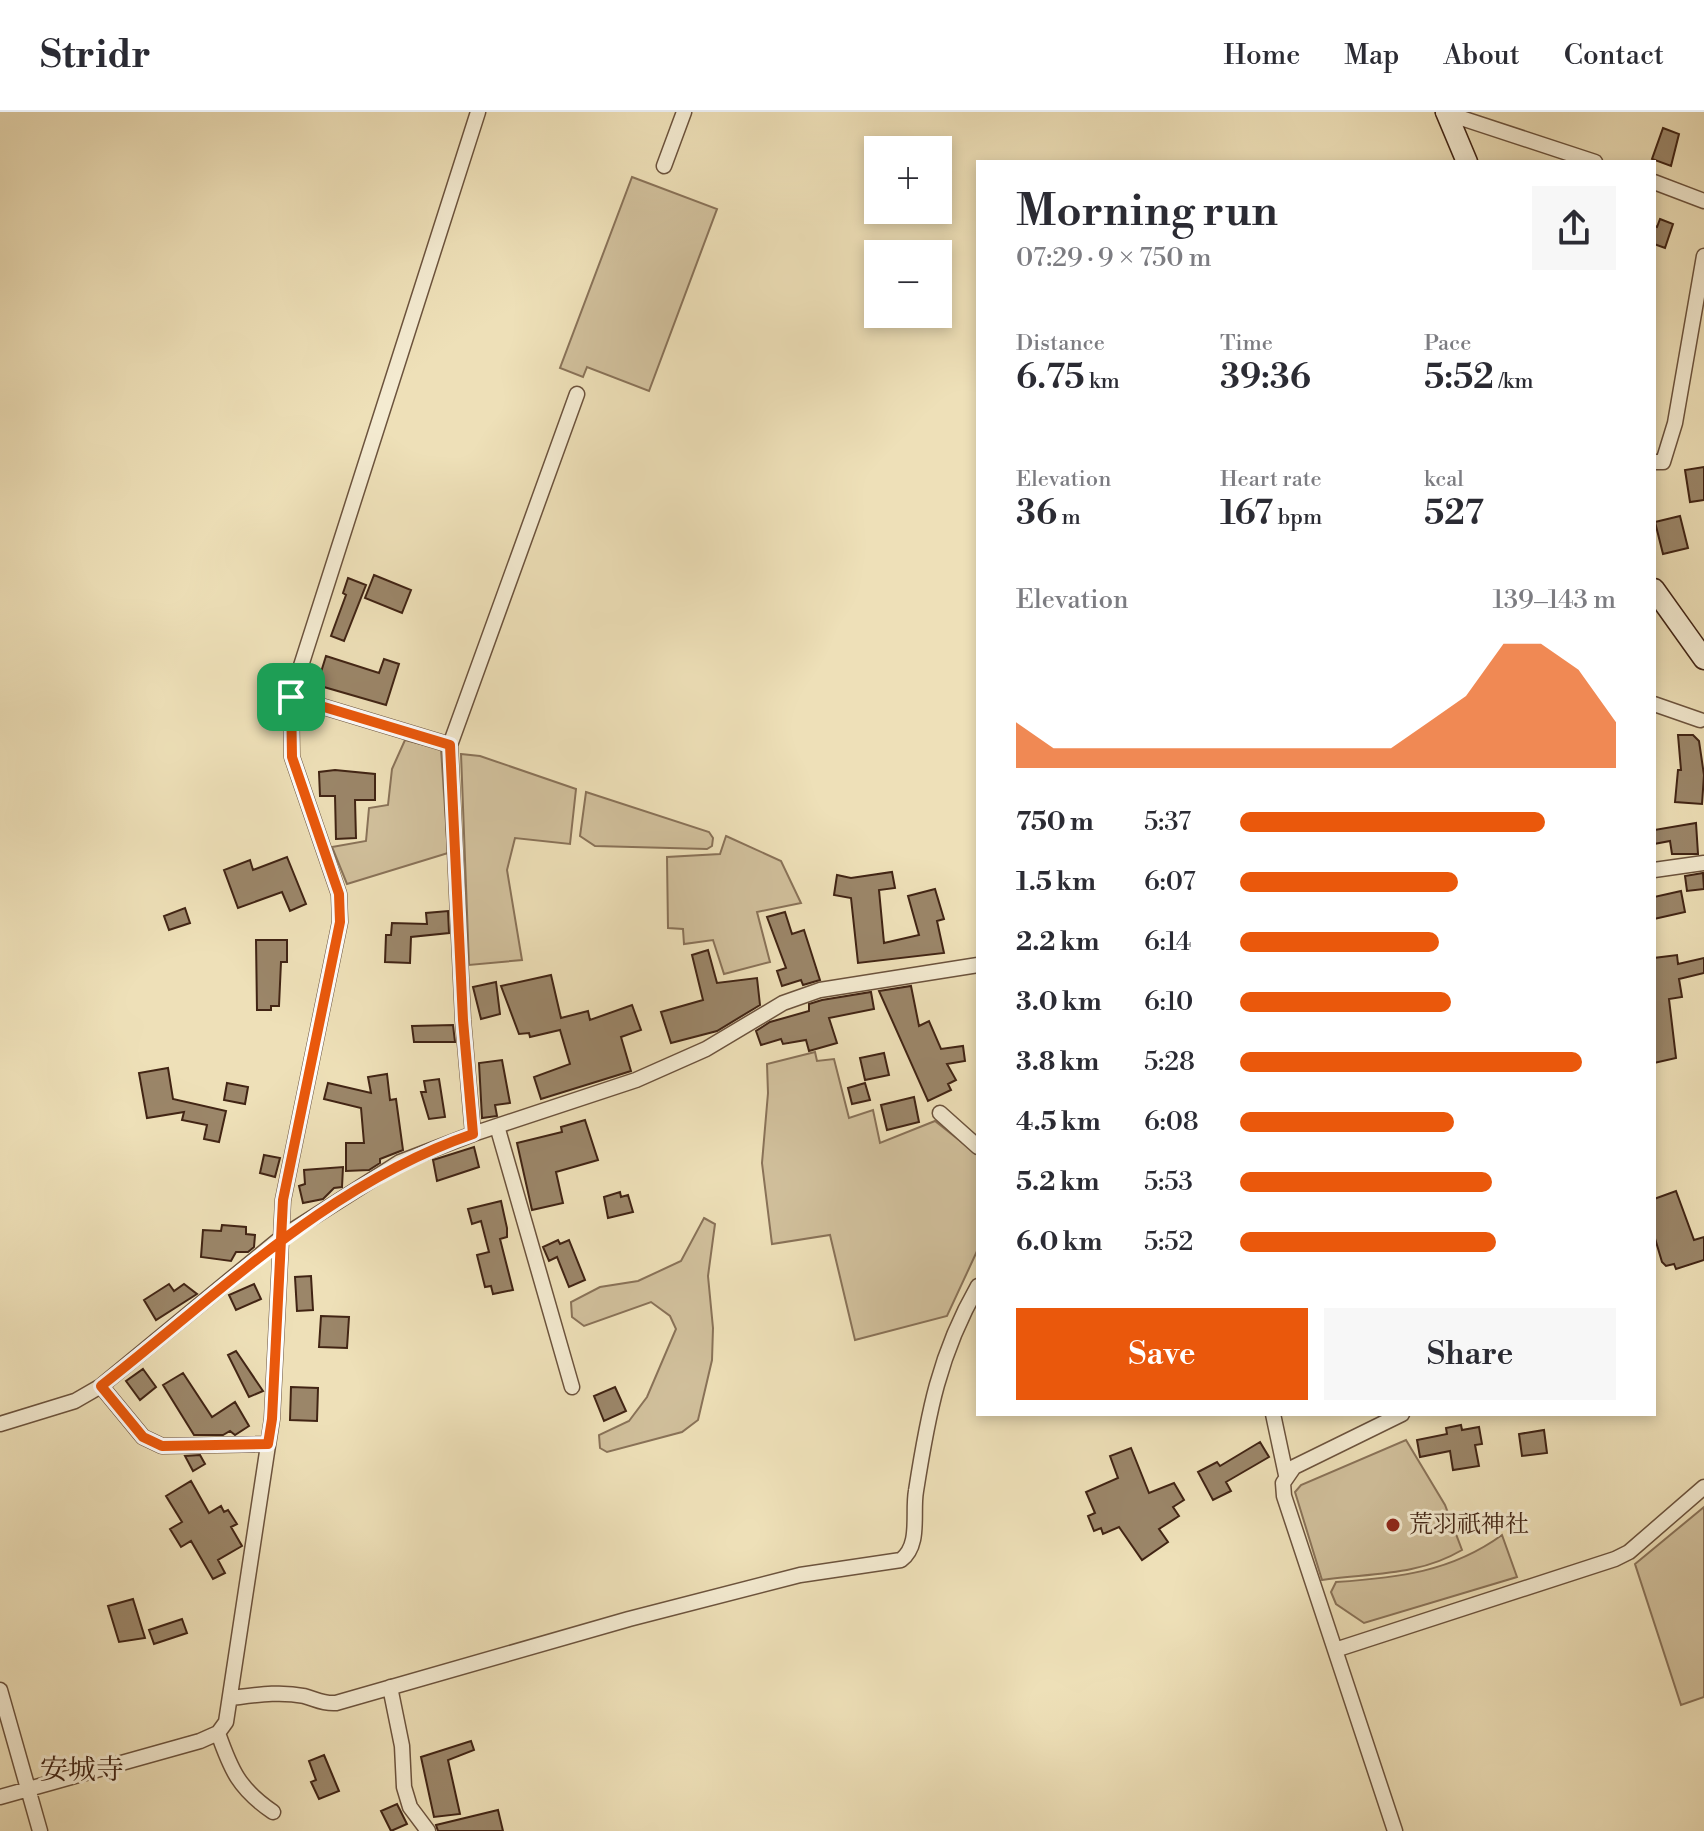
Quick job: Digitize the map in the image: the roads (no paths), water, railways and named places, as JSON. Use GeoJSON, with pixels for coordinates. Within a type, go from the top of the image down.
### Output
{"type":"FeatureCollection","features":[{"type":"Feature","properties":{"kind":"street"},"geometry":{"type":"LineString","coordinates":[[0,1797],[200,1741],[218,1733],[226,1722],[268,1444],[283,1200],[340,922],[339,894],[292,757],[291,697],[478,112]]}},
{"type":"Feature","properties":{"kind":"street"},"geometry":{"type":"LineString","coordinates":[[664,166],[684,112]]}},
{"type":"Feature","properties":{"kind":"street"},"geometry":{"type":"LineString","coordinates":[[1445,113],[1466,160]]}},
{"type":"Feature","properties":{"kind":"street"},"geometry":{"type":"LineString","coordinates":[[1445,113],[1589,160]]}},
{"type":"Feature","properties":{"kind":"street"},"geometry":{"type":"LineString","coordinates":[[1656,183],[1704,201]]}},
{"type":"Feature","properties":{"kind":"street"},"geometry":{"type":"LineString","coordinates":[[1656,462],[1663,462],[1675,423],[1704,256]]}},
{"type":"Feature","properties":{"kind":"street"},"geometry":{"type":"LineString","coordinates":[[473,1134],[463,1020],[450,745],[577,394]]}},
{"type":"Feature","properties":{"kind":"street"},"geometry":{"type":"LineString","coordinates":[[1656,592],[1704,659]]}},
{"type":"Feature","properties":{"kind":"street"},"geometry":{"type":"LineString","coordinates":[[291,697],[450,745]]}},
{"type":"Feature","properties":{"kind":"street"},"geometry":{"type":"LineString","coordinates":[[1656,705],[1703,721]]}},
{"type":"Feature","properties":{"kind":"street"},"geometry":{"type":"LineString","coordinates":[[1656,870],[1704,863]]}},
{"type":"Feature","properties":{"kind":"street"},"geometry":{"type":"LineString","coordinates":[[0,1424],[75,1401],[101,1386],[282,1237],[390,1168],[473,1134],[636,1080],[706,1049],[783,1003],[820,990],[976,965]]}},
{"type":"Feature","properties":{"kind":"street"},"geometry":{"type":"LineString","coordinates":[[940,1113],[976,1145]]}},
{"type":"Feature","properties":{"kind":"street"},"geometry":{"type":"LineString","coordinates":[[497,1126],[572,1387]]}},
{"type":"Feature","properties":{"kind":"street"},"geometry":{"type":"LineString","coordinates":[[231,1698],[275,1693],[306,1696],[322,1704],[800,1575],[901,1560],[913,1545],[915,1497],[930,1401],[960,1318],[976,1290]]}},
{"type":"Feature","properties":{"kind":"street"},"geometry":{"type":"LineString","coordinates":[[101,1386],[143,1437],[162,1446],[268,1444]]}},
{"type":"Feature","properties":{"kind":"street"},"geometry":{"type":"LineString","coordinates":[[1273,1416],[1286,1475],[1284,1496],[1395,1831]]}},
{"type":"Feature","properties":{"kind":"street"},"geometry":{"type":"LineString","coordinates":[[1286,1475],[1294,1467],[1398,1416]]}},
{"type":"Feature","properties":{"kind":"street"},"geometry":{"type":"LineString","coordinates":[[1335,1650],[1615,1559],[1629,1552],[1704,1487]]}},
{"type":"Feature","properties":{"kind":"street"},"geometry":{"type":"LineString","coordinates":[[390,1687],[402,1746],[404,1787],[410,1807],[428,1831]]}},
{"type":"Feature","properties":{"kind":"street"},"geometry":{"type":"LineString","coordinates":[[0,1690],[40,1831]]}},
{"type":"Feature","properties":{"kind":"street"},"geometry":{"type":"LineString","coordinates":[[218,1733],[228,1767],[257,1801],[273,1812]]}},
{"type":"Feature","properties":{"kind":"place","name":"荒羽祇神社"},"geometry":{"type":"Point","coordinates":[1393,1525]}},
{"type":"Feature","properties":{"kind":"district","name":"安城寺"},"geometry":{"type":"Point","coordinates":[82,1770]}}]}
